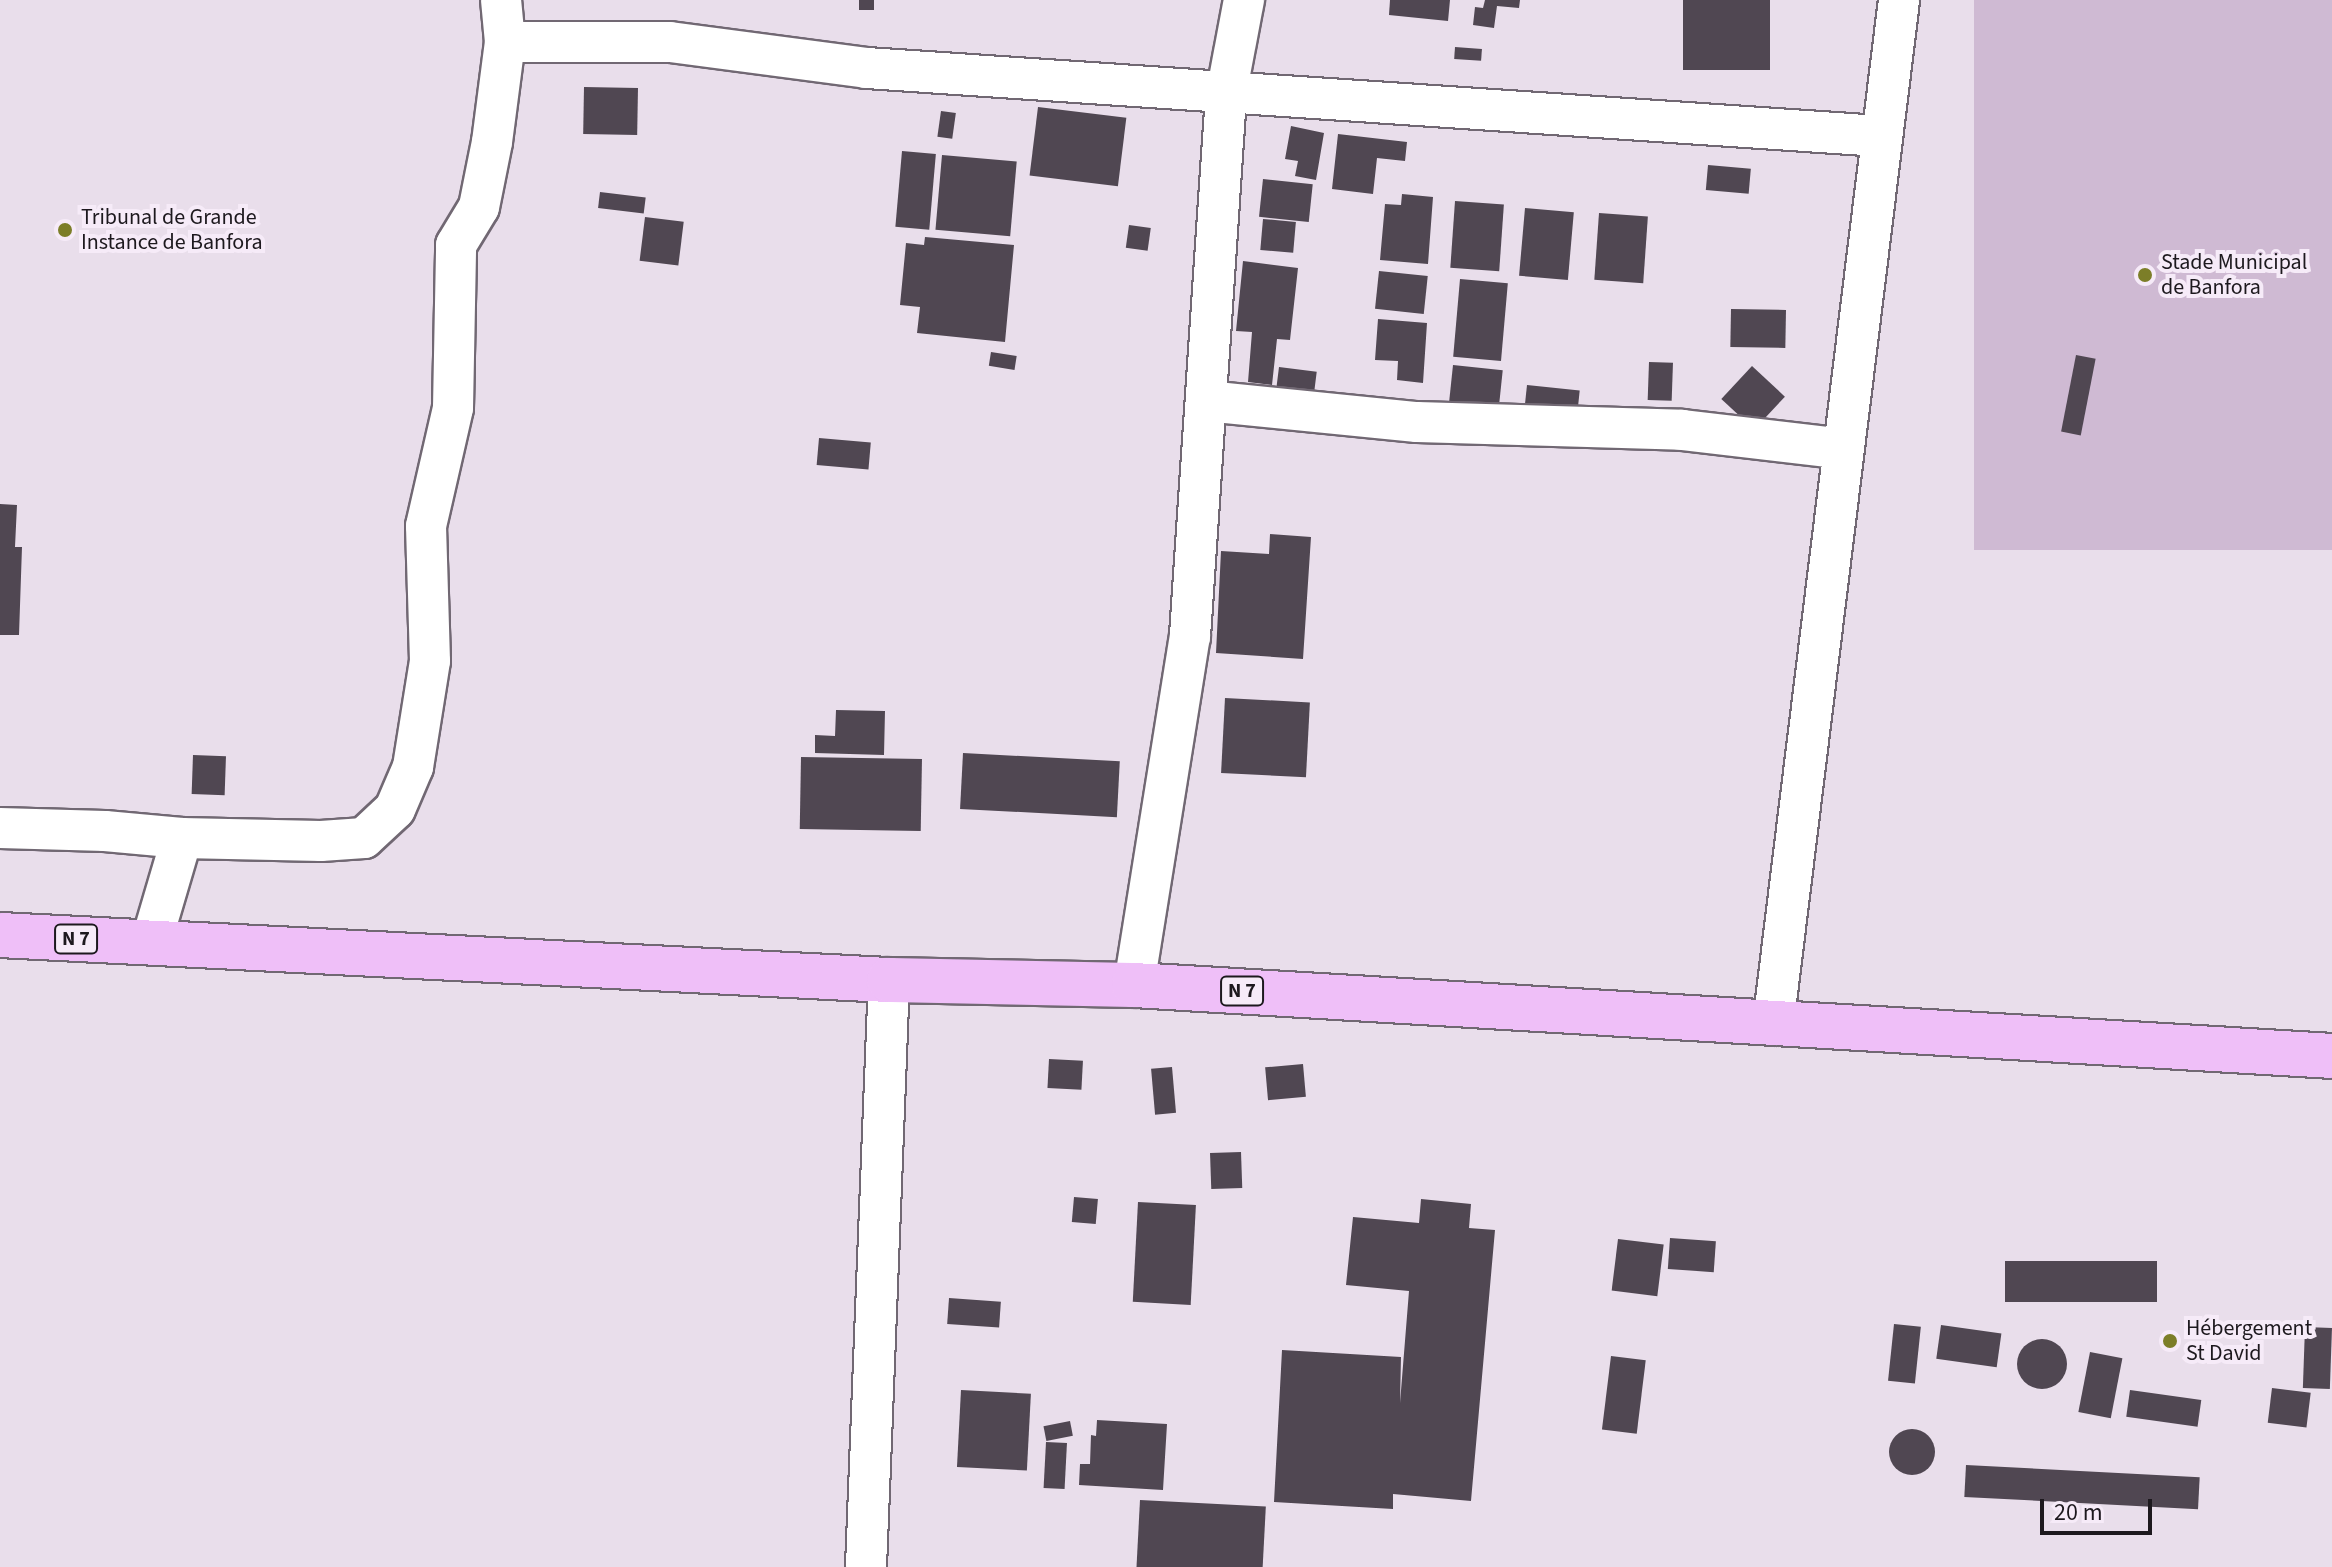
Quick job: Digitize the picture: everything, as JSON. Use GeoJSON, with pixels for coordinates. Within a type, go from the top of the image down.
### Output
{"type":"FeatureCollection","features":[{"type":"Feature","properties":{"kind":"highway","name":"N 7"},"geometry":{"type":"LineString","coordinates":[[0,935],[889,980],[1134,985],[2332,1056]]}},
{"type":"Feature","properties":{"kind":"street"},"geometry":{"type":"LineString","coordinates":[[0,828],[105,831],[182,838],[321,841],[364,838],[395,809],[413,767],[430,661],[426,526],[453,408],[456,245],[479,207],[492,142],[505,42],[501,0]]}},
{"type":"Feature","properties":{"kind":"street"},"geometry":{"type":"LineString","coordinates":[[1134,985],[1190,636],[1226,95],[1244,0]]}},
{"type":"Feature","properties":{"kind":"street"},"geometry":{"type":"LineString","coordinates":[[1773,1025],[1899,0]]}},
{"type":"Feature","properties":{"kind":"street"},"geometry":{"type":"LineString","coordinates":[[505,42],[670,42],[867,68],[1226,95],[1881,136]]}},
{"type":"Feature","properties":{"kind":"street"},"geometry":{"type":"LineString","coordinates":[[1206,401],[1417,422],[1682,430],[1843,449]]}},
{"type":"Feature","properties":{"kind":"street"},"geometry":{"type":"LineString","coordinates":[[151,943],[182,838]]}},
{"type":"Feature","properties":{"kind":"street"},"geometry":{"type":"LineString","coordinates":[[866,1567],[889,980]]}},
{"type":"Feature","properties":{"kind":"shaded area","name":"Stade Municipal de Banfora"},"geometry":{"type":"Polygon","coordinates":[[[1974,0],[2332,0],[2332,550],[1974,550],[1974,0]]]}},
{"type":"Feature","properties":{"kind":"building"},"geometry":{"type":"Polygon","coordinates":[[[859,0],[874,0],[874,10],[859,10],[859,0]]]}},
{"type":"Feature","properties":{"kind":"building"},"geometry":{"type":"Polygon","coordinates":[[[1390,0],[1450,0],[1448,21],[1389,15],[1390,0]]]}},
{"type":"Feature","properties":{"kind":"building"},"geometry":{"type":"Polygon","coordinates":[[[1485,0],[1520,0],[1519,8],[1497,6],[1494,28],[1473,25],[1475,7],[1483,8],[1485,0]]]}},
{"type":"Feature","properties":{"kind":"building"},"geometry":{"type":"Polygon","coordinates":[[[1683,0],[1770,0],[1770,70],[1683,70],[1683,0]]]}},
{"type":"Feature","properties":{"kind":"building"},"geometry":{"type":"Polygon","coordinates":[[[1455,47],[1482,49],[1481,61],[1454,59],[1455,47]]]}},
{"type":"Feature","properties":{"kind":"building"},"geometry":{"type":"Polygon","coordinates":[[[584,87],[638,88],[637,135],[583,134],[584,87]]]}},
{"type":"Feature","properties":{"kind":"building"},"geometry":{"type":"Polygon","coordinates":[[[1038,107],[1126,118],[1118,186],[1030,175],[1038,107]]]}},
{"type":"Feature","properties":{"kind":"building"},"geometry":{"type":"Polygon","coordinates":[[[941,111],[956,113],[952,139],[937,137],[941,111]]]}},
{"type":"Feature","properties":{"kind":"building"},"geometry":{"type":"Polygon","coordinates":[[[1291,126],[1324,133],[1316,180],[1295,176],[1298,161],[1285,159],[1291,126]]]}},
{"type":"Feature","properties":{"kind":"building"},"geometry":{"type":"Polygon","coordinates":[[[1338,134],[1407,142],[1405,161],[1377,158],[1373,194],[1332,189],[1338,134]]]}},
{"type":"Feature","properties":{"kind":"building"},"geometry":{"type":"Polygon","coordinates":[[[902,151],[936,154],[929,230],[895,227],[902,151]]]}},
{"type":"Feature","properties":{"kind":"building"},"geometry":{"type":"Polygon","coordinates":[[[942,155],[1017,162],[1010,236],[935,230],[942,155]]]}},
{"type":"Feature","properties":{"kind":"building"},"geometry":{"type":"Polygon","coordinates":[[[1708,165],[1751,169],[1749,194],[1706,190],[1708,165]]]}},
{"type":"Feature","properties":{"kind":"building"},"geometry":{"type":"Polygon","coordinates":[[[1263,179],[1313,184],[1309,222],[1259,217],[1263,179]]]}},
{"type":"Feature","properties":{"kind":"building"},"geometry":{"type":"Polygon","coordinates":[[[600,192],[646,198],[644,213],[598,208],[600,192]]]}},
{"type":"Feature","properties":{"kind":"building"},"geometry":{"type":"Polygon","coordinates":[[[1402,194],[1433,197],[1428,264],[1380,260],[1385,204],[1401,205],[1402,194]]]}},
{"type":"Feature","properties":{"kind":"building"},"geometry":{"type":"Polygon","coordinates":[[[1455,201],[1504,204],[1499,271],[1450,268],[1455,201]]]}},
{"type":"Feature","properties":{"kind":"building"},"geometry":{"type":"Polygon","coordinates":[[[1525,208],[1574,212],[1568,280],[1519,276],[1525,208]]]}},
{"type":"Feature","properties":{"kind":"building"},"geometry":{"type":"Polygon","coordinates":[[[1599,213],[1648,216],[1643,283],[1594,280],[1599,213]]]}},
{"type":"Feature","properties":{"kind":"building"},"geometry":{"type":"Polygon","coordinates":[[[645,217],[684,222],[678,265],[640,261],[645,217]]]}},
{"type":"Feature","properties":{"kind":"building"},"geometry":{"type":"Polygon","coordinates":[[[1263,219],[1296,222],[1293,253],[1260,250],[1263,219]]]}},
{"type":"Feature","properties":{"kind":"building"},"geometry":{"type":"Polygon","coordinates":[[[1129,225],[1151,228],[1148,251],[1126,248],[1129,225]]]}},
{"type":"Feature","properties":{"kind":"building"},"geometry":{"type":"Polygon","coordinates":[[[925,237],[1014,245],[1005,342],[917,333],[920,307],[900,305],[906,243],[924,245],[925,237]]]}},
{"type":"Feature","properties":{"kind":"building"},"geometry":{"type":"Polygon","coordinates":[[[1243,261],[1298,268],[1290,340],[1277,339],[1272,385],[1248,382],[1252,332],[1236,331],[1243,261]]]}},
{"type":"Feature","properties":{"kind":"building"},"geometry":{"type":"Polygon","coordinates":[[[1379,271],[1428,276],[1424,314],[1375,309],[1379,271]]]}},
{"type":"Feature","properties":{"kind":"building"},"geometry":{"type":"Polygon","coordinates":[[[1460,279],[1508,283],[1501,361],[1453,357],[1460,279]]]}},
{"type":"Feature","properties":{"kind":"building"},"geometry":{"type":"Polygon","coordinates":[[[1731,309],[1786,310],[1785,348],[1730,347],[1731,309]]]}},
{"type":"Feature","properties":{"kind":"building"},"geometry":{"type":"Polygon","coordinates":[[[1378,319],[1427,323],[1423,383],[1397,380],[1398,361],[1375,360],[1378,319]]]}},
{"type":"Feature","properties":{"kind":"building"},"geometry":{"type":"Polygon","coordinates":[[[991,352],[1017,356],[1014,370],[989,366],[991,352]]]}},
{"type":"Feature","properties":{"kind":"building"},"geometry":{"type":"Polygon","coordinates":[[[2076,355],[2096,359],[2081,435],[2061,432],[2076,355]]]}},
{"type":"Feature","properties":{"kind":"building"},"geometry":{"type":"Polygon","coordinates":[[[1649,362],[1673,363],[1672,401],[1648,400],[1649,362]]]}},
{"type":"Feature","properties":{"kind":"building"},"geometry":{"type":"Polygon","coordinates":[[[1453,365],[1503,370],[1499,409],[1449,404],[1453,365]]]}},
{"type":"Feature","properties":{"kind":"building"},"geometry":{"type":"Polygon","coordinates":[[[1752,366],[1785,397],[1754,430],[1721,399],[1752,366]]]}},
{"type":"Feature","properties":{"kind":"building"},"geometry":{"type":"Polygon","coordinates":[[[1279,367],[1317,372],[1314,394],[1276,390],[1279,367]]]}},
{"type":"Feature","properties":{"kind":"building"},"geometry":{"type":"Polygon","coordinates":[[[1527,385],[1580,391],[1577,413],[1525,408],[1527,385]]]}},
{"type":"Feature","properties":{"kind":"building"},"geometry":{"type":"Polygon","coordinates":[[[819,438],[871,443],[868,469],[817,465],[819,438]]]}},
{"type":"Feature","properties":{"kind":"building"},"geometry":{"type":"Polygon","coordinates":[[[0,504],[17,505],[15,547],[22,547],[19,635],[0,635],[0,504]]]}},
{"type":"Feature","properties":{"kind":"building"},"geometry":{"type":"Polygon","coordinates":[[[1270,534],[1311,537],[1303,659],[1216,653],[1221,551],[1269,554],[1270,534]]]}},
{"type":"Feature","properties":{"kind":"building"},"geometry":{"type":"Polygon","coordinates":[[[1225,698],[1310,702],[1306,777],[1221,773],[1225,698]]]}},
{"type":"Feature","properties":{"kind":"building"},"geometry":{"type":"Polygon","coordinates":[[[836,710],[885,711],[884,755],[815,753],[815,735],[835,736],[836,710]]]}},
{"type":"Feature","properties":{"kind":"building"},"geometry":{"type":"Polygon","coordinates":[[[963,753],[1120,761],[1117,817],[960,809],[963,753]]]}},
{"type":"Feature","properties":{"kind":"building"},"geometry":{"type":"Polygon","coordinates":[[[193,755],[226,756],[225,795],[192,794],[193,755]]]}},
{"type":"Feature","properties":{"kind":"building"},"geometry":{"type":"Polygon","coordinates":[[[801,757],[922,759],[921,831],[800,829],[801,757]]]}},
{"type":"Feature","properties":{"kind":"building"},"geometry":{"type":"Polygon","coordinates":[[[1049,1059],[1083,1061],[1081,1090],[1047,1088],[1049,1059]]]}},
{"type":"Feature","properties":{"kind":"building"},"geometry":{"type":"Polygon","coordinates":[[[1303,1064],[1306,1097],[1268,1100],[1265,1067],[1303,1064]]]}},
{"type":"Feature","properties":{"kind":"building"},"geometry":{"type":"Polygon","coordinates":[[[1172,1067],[1176,1113],[1155,1115],[1151,1069],[1172,1067]]]}},
{"type":"Feature","properties":{"kind":"building"},"geometry":{"type":"Polygon","coordinates":[[[1241,1152],[1242,1188],[1211,1189],[1210,1153],[1241,1152]]]}},
{"type":"Feature","properties":{"kind":"building"},"geometry":{"type":"Polygon","coordinates":[[[1074,1197],[1098,1199],[1096,1224],[1072,1222],[1074,1197]]]}},
{"type":"Feature","properties":{"kind":"building"},"geometry":{"type":"Polygon","coordinates":[[[1421,1199],[1471,1204],[1469,1228],[1495,1230],[1471,1501],[1393,1494],[1393,1509],[1274,1502],[1282,1350],[1401,1357],[1400,1403],[1409,1291],[1346,1285],[1353,1217],[1419,1223],[1421,1199]]]}},
{"type":"Feature","properties":{"kind":"building"},"geometry":{"type":"Polygon","coordinates":[[[1138,1202],[1196,1205],[1191,1305],[1133,1302],[1138,1202]]]}},
{"type":"Feature","properties":{"kind":"building"},"geometry":{"type":"Polygon","coordinates":[[[1670,1238],[1716,1241],[1714,1272],[1668,1269],[1670,1238]]]}},
{"type":"Feature","properties":{"kind":"building"},"geometry":{"type":"Polygon","coordinates":[[[1618,1239],[1664,1245],[1657,1296],[1612,1291],[1618,1239]]]}},
{"type":"Feature","properties":{"kind":"building"},"geometry":{"type":"Polygon","coordinates":[[[2005,1261],[2157,1261],[2157,1302],[2005,1302],[2005,1261]]]}},
{"type":"Feature","properties":{"kind":"building"},"geometry":{"type":"Polygon","coordinates":[[[949,1298],[1001,1302],[999,1328],[947,1324],[949,1298]]]}},
{"type":"Feature","properties":{"kind":"building"},"geometry":{"type":"Polygon","coordinates":[[[1894,1324],[1921,1327],[1915,1384],[1888,1381],[1894,1324]]]}},
{"type":"Feature","properties":{"kind":"building"},"geometry":{"type":"Polygon","coordinates":[[[1941,1325],[2001,1333],[1997,1367],[1936,1359],[1941,1325]]]}},
{"type":"Feature","properties":{"kind":"building"},"geometry":{"type":"Polygon","coordinates":[[[2305,1327],[2332,1328],[2330,1389],[2303,1388],[2305,1327]]]}},
{"type":"Feature","properties":{"kind":"building"},"geometry":{"type":"Polygon","coordinates":[[[2042,1339],[2059,1347],[2067,1364],[2059,1381],[2042,1389],[2025,1381],[2017,1364],[2025,1347],[2042,1339]]]}},
{"type":"Feature","properties":{"kind":"building"},"geometry":{"type":"Polygon","coordinates":[[[2090,1352],[2122,1358],[2111,1418],[2078,1412],[2090,1352]]]}},
{"type":"Feature","properties":{"kind":"building"},"geometry":{"type":"Polygon","coordinates":[[[1611,1356],[1646,1360],[1637,1434],[1602,1429],[1611,1356]]]}},
{"type":"Feature","properties":{"kind":"building"},"geometry":{"type":"Polygon","coordinates":[[[2272,1388],[2311,1393],[2306,1427],[2268,1423],[2272,1388]]]}},
{"type":"Feature","properties":{"kind":"building"},"geometry":{"type":"Polygon","coordinates":[[[961,1390],[1031,1394],[1027,1471],[957,1467],[961,1390]]]}},
{"type":"Feature","properties":{"kind":"building"},"geometry":{"type":"Polygon","coordinates":[[[2130,1390],[2201,1400],[2198,1427],[2126,1417],[2130,1390]]]}},
{"type":"Feature","properties":{"kind":"building"},"geometry":{"type":"Polygon","coordinates":[[[1097,1420],[1167,1424],[1163,1490],[1079,1485],[1080,1464],[1090,1464],[1091,1435],[1096,1436],[1097,1420]]]}},
{"type":"Feature","properties":{"kind":"building"},"geometry":{"type":"Polygon","coordinates":[[[1070,1421],[1073,1436],[1046,1441],[1043,1426],[1070,1421]]]}},
{"type":"Feature","properties":{"kind":"building"},"geometry":{"type":"Polygon","coordinates":[[[1912,1429],[1928,1436],[1935,1452],[1928,1468],[1912,1475],[1896,1468],[1889,1452],[1896,1436],[1912,1429]]]}},
{"type":"Feature","properties":{"kind":"building"},"geometry":{"type":"Polygon","coordinates":[[[1046,1442],[1067,1443],[1065,1489],[1044,1488],[1046,1442]]]}},
{"type":"Feature","properties":{"kind":"building"},"geometry":{"type":"Polygon","coordinates":[[[1966,1465],[2200,1477],[2198,1509],[1964,1497],[1966,1465]]]}},
{"type":"Feature","properties":{"kind":"building"},"geometry":{"type":"Polygon","coordinates":[[[1140,1500],[1266,1507],[1263,1567],[1136,1567],[1140,1500]]]}},
{"type":"Feature","properties":{"kind":"place","name":"Tribunal de Grande Instance de Banfora"},"geometry":{"type":"Point","coordinates":[65,230]}},
{"type":"Feature","properties":{"kind":"place","name":"Stade Municipal de Banfora"},"geometry":{"type":"Point","coordinates":[2145,275]}},
{"type":"Feature","properties":{"kind":"place","name":"Hébergement St David"},"geometry":{"type":"Point","coordinates":[2170,1341]}}]}
